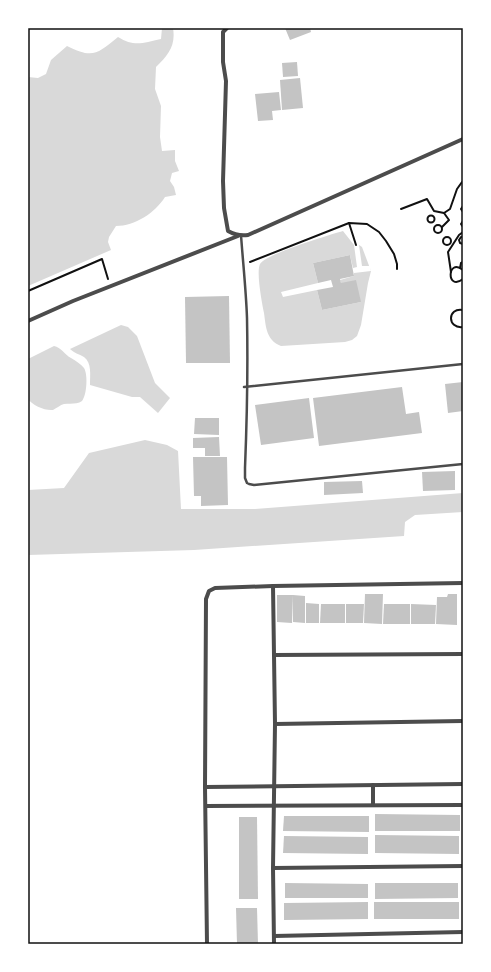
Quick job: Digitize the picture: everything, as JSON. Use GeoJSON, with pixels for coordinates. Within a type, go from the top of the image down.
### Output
{"type":"FeatureCollection","features":[{"type":"Feature","properties":{"kind":"street"},"geometry":{"type":"LineString","coordinates":[[227,28],[222,32],[226,81],[223,181],[224,208],[228,231],[233,234],[248,235],[463,139]]}},
{"type":"Feature","properties":{"kind":"street"},"geometry":{"type":"LineString","coordinates":[[28,321],[73,301],[240,235]]}},
{"type":"Feature","properties":{"kind":"street"},"geometry":{"type":"LineString","coordinates":[[207,944],[205,787],[206,599],[208,591],[215,588],[273,586],[463,583]]}},
{"type":"Feature","properties":{"kind":"street"},"geometry":{"type":"LineString","coordinates":[[273,586],[275,724],[273,806],[274,944]]}},
{"type":"Feature","properties":{"kind":"street"},"geometry":{"type":"LineString","coordinates":[[274,655],[463,654]]}},
{"type":"Feature","properties":{"kind":"street"},"geometry":{"type":"LineString","coordinates":[[275,724],[463,721]]}},
{"type":"Feature","properties":{"kind":"street"},"geometry":{"type":"LineString","coordinates":[[205,787],[463,784]]}},
{"type":"Feature","properties":{"kind":"street"},"geometry":{"type":"LineString","coordinates":[[373,785],[373,806]]}},
{"type":"Feature","properties":{"kind":"street"},"geometry":{"type":"LineString","coordinates":[[206,806],[463,805]]}},
{"type":"Feature","properties":{"kind":"street"},"geometry":{"type":"LineString","coordinates":[[273,868],[463,866]]}},
{"type":"Feature","properties":{"kind":"street"},"geometry":{"type":"LineString","coordinates":[[274,936],[463,932]]}},
{"type":"Feature","properties":{"kind":"lane"},"geometry":{"type":"LineString","coordinates":[[240,235],[244,265],[247,316],[245,478],[247,483],[254,484],[463,464]]}},
{"type":"Feature","properties":{"kind":"lane"},"geometry":{"type":"LineString","coordinates":[[246,386],[463,364]]}},
{"type":"Feature","properties":{"kind":"path"},"geometry":{"type":"LineString","coordinates":[[444,213],[450,209],[457,189],[463,182]]}},
{"type":"Feature","properties":{"kind":"path"},"geometry":{"type":"LineString","coordinates":[[401,209],[427,199],[434,211],[433,216]]}},
{"type":"Feature","properties":{"kind":"path"},"geometry":{"type":"LineString","coordinates":[[463,206],[461,209],[463,212]]}},
{"type":"Feature","properties":{"kind":"path"},"geometry":{"type":"LineString","coordinates":[[434,211],[444,213],[449,220],[442,227],[442,231],[440,233],[434,230],[436,226],[440,225],[442,227]]}},
{"type":"Feature","properties":{"kind":"path"},"geometry":{"type":"LineString","coordinates":[[463,221],[461,224],[463,227]]}},
{"type":"Feature","properties":{"kind":"path"},"geometry":{"type":"LineString","coordinates":[[349,223],[356,245]]}},
{"type":"Feature","properties":{"kind":"path"},"geometry":{"type":"LineString","coordinates":[[244,265],[349,223],[367,224],[379,232],[394,254],[397,268]]}},
{"type":"Feature","properties":{"kind":"path"},"geometry":{"type":"LineString","coordinates":[[463,232],[460,237],[451,244],[445,245],[443,242],[443,239],[446,237],[451,241],[451,244],[448,252],[451,272],[450,276],[455,281],[460,282],[463,279]]}},
{"type":"Feature","properties":{"kind":"path"},"geometry":{"type":"LineString","coordinates":[[460,237],[459,240],[463,244]]}},
{"type":"Feature","properties":{"kind":"path"},"geometry":{"type":"LineString","coordinates":[[28,291],[102,259],[111,286]]}},
{"type":"Feature","properties":{"kind":"path"},"geometry":{"type":"LineString","coordinates":[[460,268],[461,263],[463,262]]}},
{"type":"Feature","properties":{"kind":"path"},"geometry":{"type":"LineString","coordinates":[[451,272],[454,268],[458,267],[463,270]]}},
{"type":"Feature","properties":{"kind":"path"},"geometry":{"type":"LineString","coordinates":[[463,310],[457,309],[454,311],[451,316],[451,322],[458,327],[463,326]]}},
{"type":"Feature","properties":{"kind":"shaded area"},"geometry":{"type":"Polygon","coordinates":[[[162,28],[173,28],[174,34],[170,50],[156,67],[155,89],[161,106],[160,137],[162,151],[175,150],[175,161],[179,171],[172,173],[170,181],[174,187],[176,195],[165,197],[156,208],[144,218],[130,224],[116,226],[109,237],[108,242],[111,250],[28,286],[28,77],[38,78],[46,74],[51,60],[67,46],[83,52],[94,53],[118,37],[134,43],[144,43],[161,39],[162,28]]]}},
{"type":"Feature","properties":{"kind":"shaded area"},"geometry":{"type":"Polygon","coordinates":[[[343,231],[354,245],[359,245],[362,247],[371,271],[361,325],[357,336],[352,340],[345,342],[281,346],[272,340],[266,328],[259,280],[260,264],[285,250],[343,231]]]}},
{"type":"Feature","properties":{"kind":"shaded area"},"geometry":{"type":"Polygon","coordinates":[[[121,325],[128,327],[137,336],[155,383],[170,398],[158,413],[140,397],[132,397],[90,385],[90,370],[87,360],[70,349],[121,325]]]}},
{"type":"Feature","properties":{"kind":"shaded area"},"geometry":{"type":"Polygon","coordinates":[[[54,346],[59,348],[84,368],[86,384],[85,394],[82,401],[64,404],[50,410],[43,409],[28,399],[28,359],[54,346]]]}},
{"type":"Feature","properties":{"kind":"shaded area"},"geometry":{"type":"Polygon","coordinates":[[[145,440],[167,445],[178,451],[181,509],[255,509],[463,493],[463,512],[415,515],[405,522],[404,536],[194,550],[28,555],[28,490],[64,488],[89,453],[145,440]]]}},
{"type":"Feature","properties":{"kind":"pier"},"geometry":{"type":"Polygon","coordinates":[[[354,245],[359,245],[362,266],[370,266],[371,271],[354,273],[354,276],[340,280],[341,283],[361,302],[322,310],[317,290],[283,297],[281,292],[318,283],[313,263],[350,255],[353,268],[357,267],[354,245]]]}},
{"type":"Feature","properties":{"kind":"building"},"geometry":{"type":"Polygon","coordinates":[[[285,28],[310,28],[311,32],[290,40],[285,28]]]}},
{"type":"Feature","properties":{"kind":"building"},"geometry":{"type":"Polygon","coordinates":[[[297,62],[298,76],[283,77],[282,63],[297,62]]]}},
{"type":"Feature","properties":{"kind":"building"},"geometry":{"type":"Polygon","coordinates":[[[300,78],[303,108],[282,110],[280,80],[300,78]]]}},
{"type":"Feature","properties":{"kind":"building"},"geometry":{"type":"Polygon","coordinates":[[[279,92],[281,110],[272,111],[273,120],[258,121],[255,94],[279,92]]]}},
{"type":"Feature","properties":{"kind":"building"},"geometry":{"type":"Polygon","coordinates":[[[350,255],[354,276],[340,279],[341,283],[356,280],[361,302],[322,310],[317,290],[333,287],[331,280],[318,283],[313,263],[350,255]]]}},
{"type":"Feature","properties":{"kind":"building"},"geometry":{"type":"Polygon","coordinates":[[[229,296],[230,363],[186,363],[185,297],[229,296]]]}},
{"type":"Feature","properties":{"kind":"building"},"geometry":{"type":"Polygon","coordinates":[[[463,382],[463,411],[448,413],[445,384],[463,382]]]}},
{"type":"Feature","properties":{"kind":"building"},"geometry":{"type":"Polygon","coordinates":[[[402,387],[406,414],[419,412],[422,433],[319,446],[313,398],[402,387]]]}},
{"type":"Feature","properties":{"kind":"building"},"geometry":{"type":"Polygon","coordinates":[[[309,398],[314,438],[261,445],[255,405],[309,398]]]}},
{"type":"Feature","properties":{"kind":"building"},"geometry":{"type":"Polygon","coordinates":[[[195,418],[219,418],[219,435],[194,434],[195,418]]]}},
{"type":"Feature","properties":{"kind":"building"},"geometry":{"type":"Polygon","coordinates":[[[219,437],[220,456],[205,456],[205,448],[193,448],[193,438],[219,437]]]}},
{"type":"Feature","properties":{"kind":"building"},"geometry":{"type":"Polygon","coordinates":[[[193,457],[227,457],[228,505],[201,506],[201,496],[194,496],[193,457]]]}},
{"type":"Feature","properties":{"kind":"building"},"geometry":{"type":"Polygon","coordinates":[[[455,471],[455,490],[423,491],[422,472],[455,471]]]}},
{"type":"Feature","properties":{"kind":"building"},"geometry":{"type":"Polygon","coordinates":[[[362,481],[363,493],[324,495],[324,482],[362,481]]]}},
{"type":"Feature","properties":{"kind":"building"},"geometry":{"type":"Polygon","coordinates":[[[365,594],[383,594],[382,624],[364,623],[365,594]]]}},
{"type":"Feature","properties":{"kind":"building"},"geometry":{"type":"Polygon","coordinates":[[[448,594],[457,594],[457,625],[436,624],[437,597],[447,597],[448,594]]]}},
{"type":"Feature","properties":{"kind":"building"},"geometry":{"type":"Polygon","coordinates":[[[277,595],[293,595],[292,623],[277,622],[277,595]]]}},
{"type":"Feature","properties":{"kind":"building"},"geometry":{"type":"Polygon","coordinates":[[[293,595],[305,596],[305,623],[293,622],[293,595]]]}},
{"type":"Feature","properties":{"kind":"building"},"geometry":{"type":"Polygon","coordinates":[[[306,603],[319,604],[319,623],[306,623],[306,603]]]}},
{"type":"Feature","properties":{"kind":"building"},"geometry":{"type":"Polygon","coordinates":[[[321,604],[345,604],[345,623],[320,623],[321,604]]]}},
{"type":"Feature","properties":{"kind":"building"},"geometry":{"type":"Polygon","coordinates":[[[346,604],[364,604],[363,623],[346,623],[346,604]]]}},
{"type":"Feature","properties":{"kind":"building"},"geometry":{"type":"Polygon","coordinates":[[[384,604],[410,604],[410,624],[383,624],[384,604]]]}},
{"type":"Feature","properties":{"kind":"building"},"geometry":{"type":"Polygon","coordinates":[[[411,604],[436,605],[435,624],[411,624],[411,604]]]}},
{"type":"Feature","properties":{"kind":"building"},"geometry":{"type":"Polygon","coordinates":[[[375,814],[460,815],[460,831],[375,831],[375,814]]]}},
{"type":"Feature","properties":{"kind":"building"},"geometry":{"type":"Polygon","coordinates":[[[284,816],[369,816],[369,832],[283,831],[284,816]]]}},
{"type":"Feature","properties":{"kind":"building"},"geometry":{"type":"Polygon","coordinates":[[[239,817],[257,817],[258,899],[239,899],[239,817]]]}},
{"type":"Feature","properties":{"kind":"building"},"geometry":{"type":"Polygon","coordinates":[[[375,835],[459,836],[459,854],[375,853],[375,835]]]}},
{"type":"Feature","properties":{"kind":"building"},"geometry":{"type":"Polygon","coordinates":[[[284,836],[368,837],[368,854],[283,853],[284,836]]]}},
{"type":"Feature","properties":{"kind":"building"},"geometry":{"type":"Polygon","coordinates":[[[285,883],[368,884],[368,898],[285,898],[285,883]]]}},
{"type":"Feature","properties":{"kind":"building"},"geometry":{"type":"Polygon","coordinates":[[[375,883],[458,883],[458,898],[375,899],[375,883]]]}},
{"type":"Feature","properties":{"kind":"building"},"geometry":{"type":"Polygon","coordinates":[[[368,902],[368,919],[284,920],[284,903],[368,902]]]}},
{"type":"Feature","properties":{"kind":"building"},"geometry":{"type":"Polygon","coordinates":[[[374,902],[459,902],[459,919],[374,919],[374,902]]]}},
{"type":"Feature","properties":{"kind":"building"},"geometry":{"type":"Polygon","coordinates":[[[236,908],[257,908],[258,944],[237,944],[236,908]]]}}]}
